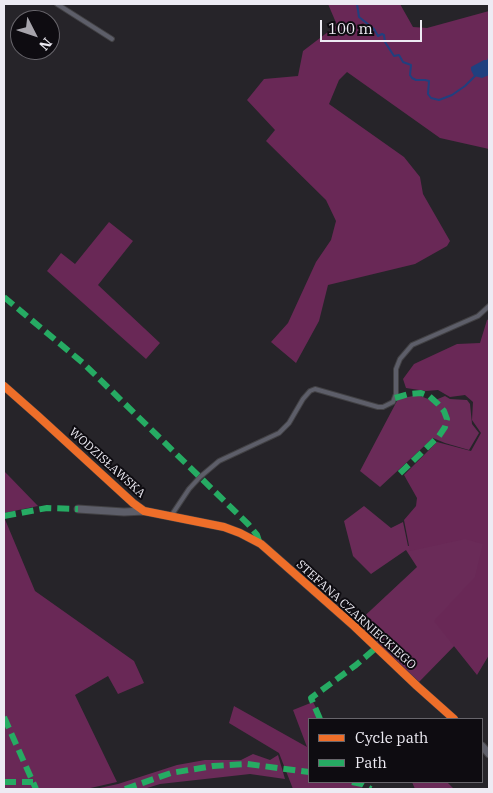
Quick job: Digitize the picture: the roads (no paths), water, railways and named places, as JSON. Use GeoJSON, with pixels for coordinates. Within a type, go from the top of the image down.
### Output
{"type":"FeatureCollection","features":[{"type":"Feature","properties":{"kind":"street","name":"WODZISŁAWSKA"},"geometry":{"type":"LineString","coordinates":[[4,386],[144,511],[206,523],[240,533]]}},
{"type":"Feature","properties":{"kind":"street"},"geometry":{"type":"LineString","coordinates":[[78,509],[124,512],[144,511]]}},
{"type":"Feature","properties":{"kind":"street","name":"STEFANA CZARNIECKIEGO"},"geometry":{"type":"LineString","coordinates":[[240,533],[270,552],[365,636],[453,718]]}},
{"type":"Feature","properties":{"kind":"lane"},"geometry":{"type":"LineString","coordinates":[[57,4],[112,38]]}},
{"type":"Feature","properties":{"kind":"lane"},"geometry":{"type":"LineString","coordinates":[[170,516],[189,489],[219,461],[279,434],[289,423],[310,391],[315,389],[383,407],[393,402],[396,394],[396,369],[400,359],[412,345],[478,316],[489,306]]}},
{"type":"Feature","properties":{"kind":"water"},"geometry":{"type":"Polygon","coordinates":[[[489,56],[489,75],[482,78],[474,76],[471,67],[487,60],[489,56]]]}},
{"type":"Feature","properties":{"kind":"waterway"},"geometry":{"type":"LineString","coordinates":[[357,4],[359,17],[374,29],[378,36],[384,35],[385,42],[394,56],[399,55],[403,62],[411,65],[410,75],[412,78],[429,81],[428,94],[431,98],[439,100],[452,95],[475,76]]}}]}
